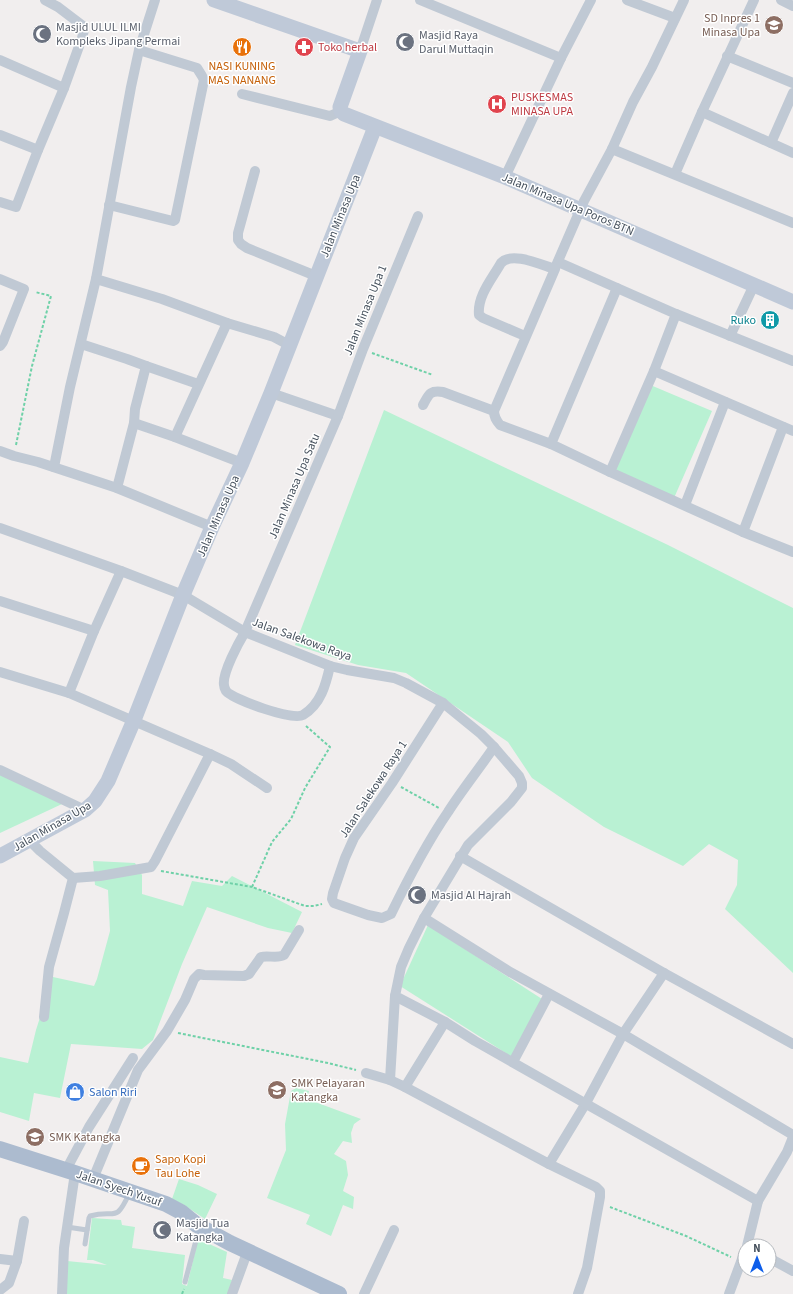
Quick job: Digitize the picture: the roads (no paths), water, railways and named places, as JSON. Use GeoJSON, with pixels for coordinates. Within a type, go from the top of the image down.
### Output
{"type":"FeatureCollection","features":[{"type":"Feature","properties":{"kind":"main road","name":"Jalan Syech Yusuf"},"geometry":{"type":"LineString","coordinates":[[0,1148],[166,1204],[230,1243],[248,1250],[338,1294]]}},
{"type":"Feature","properties":{"kind":"street"},"geometry":{"type":"LineString","coordinates":[[0,202],[16,207],[64,88],[84,30],[83,26],[58,7],[45,0]]}},
{"type":"Feature","properties":{"kind":"street"},"geometry":{"type":"LineString","coordinates":[[54,467],[70,387],[96,279],[126,108],[139,50],[155,0]]}},
{"type":"Feature","properties":{"kind":"street"},"geometry":{"type":"LineString","coordinates":[[214,0],[360,51]]}},
{"type":"Feature","properties":{"kind":"street"},"geometry":{"type":"LineString","coordinates":[[242,94],[330,116],[341,111],[340,107],[377,0]]}},
{"type":"Feature","properties":{"kind":"street"},"geometry":{"type":"LineString","coordinates":[[420,0],[561,58]]}},
{"type":"Feature","properties":{"kind":"street"},"geometry":{"type":"LineString","coordinates":[[505,177],[561,58],[591,0]]}},
{"type":"Feature","properties":{"kind":"street"},"geometry":{"type":"LineString","coordinates":[[627,0],[676,18]]}},
{"type":"Feature","properties":{"kind":"street"},"geometry":{"type":"LineString","coordinates":[[684,0],[652,67],[633,102],[612,149],[580,209],[494,411],[495,418],[500,424],[551,444],[743,532],[793,552]]}},
{"type":"Feature","properties":{"kind":"street"},"geometry":{"type":"LineString","coordinates":[[675,174],[727,56],[754,0]]}},
{"type":"Feature","properties":{"kind":"street"},"geometry":{"type":"LineString","coordinates":[[781,0],[793,6]]}},
{"type":"Feature","properties":{"kind":"street"},"geometry":{"type":"LineString","coordinates":[[109,205],[173,221],[175,220],[204,80],[197,68],[139,50]]}},
{"type":"Feature","properties":{"kind":"street"},"geometry":{"type":"LineString","coordinates":[[727,56],[793,83]]}},
{"type":"Feature","properties":{"kind":"street"},"geometry":{"type":"LineString","coordinates":[[0,60],[64,88]]}},
{"type":"Feature","properties":{"kind":"street"},"geometry":{"type":"LineString","coordinates":[[771,143],[793,93]]}},
{"type":"Feature","properties":{"kind":"street","name":"Jalan Minasa Upa Poros BTN"},"geometry":{"type":"LineString","coordinates":[[341,111],[344,114],[375,127],[505,177],[793,302]]}},
{"type":"Feature","properties":{"kind":"street"},"geometry":{"type":"LineString","coordinates":[[702,112],[793,153]]}},
{"type":"Feature","properties":{"kind":"street","name":"Jalan Minasa Upa"},"geometry":{"type":"LineString","coordinates":[[0,856],[85,810],[95,801],[108,781],[134,720],[183,595],[212,527],[242,463],[271,393],[375,127]]}},
{"type":"Feature","properties":{"kind":"street"},"geometry":{"type":"LineString","coordinates":[[0,134],[38,150]]}},
{"type":"Feature","properties":{"kind":"street"},"geometry":{"type":"LineString","coordinates":[[612,149],[793,223]]}},
{"type":"Feature","properties":{"kind":"street"},"geometry":{"type":"LineString","coordinates":[[255,172],[238,233],[238,240],[247,248],[316,276]]}},
{"type":"Feature","properties":{"kind":"street","name":"Jalan Minasa Upa 1"},"geometry":{"type":"LineString","coordinates":[[338,416],[363,349],[418,216]]}},
{"type":"Feature","properties":{"kind":"street"},"geometry":{"type":"LineString","coordinates":[[525,336],[480,316],[478,309],[480,300],[504,259],[519,258],[556,266],[617,288],[676,314],[793,361]]}},
{"type":"Feature","properties":{"kind":"street"},"geometry":{"type":"LineString","coordinates":[[0,279],[24,289],[3,342],[0,346]]}},
{"type":"Feature","properties":{"kind":"street"},"geometry":{"type":"LineString","coordinates":[[96,279],[162,299],[227,323],[274,337],[289,344]]}},
{"type":"Feature","properties":{"kind":"street"},"geometry":{"type":"LineString","coordinates":[[730,336],[754,285]]}},
{"type":"Feature","properties":{"kind":"street"},"geometry":{"type":"LineString","coordinates":[[551,444],[617,288]]}},
{"type":"Feature","properties":{"kind":"street"},"geometry":{"type":"LineString","coordinates":[[610,472],[654,371],[676,314]]}},
{"type":"Feature","properties":{"kind":"street"},"geometry":{"type":"LineString","coordinates":[[175,437],[227,323]]}},
{"type":"Feature","properties":{"kind":"street"},"geometry":{"type":"LineString","coordinates":[[81,344],[120,356],[198,384]]}},
{"type":"Feature","properties":{"kind":"street"},"geometry":{"type":"LineString","coordinates":[[117,488],[134,423],[135,409],[146,366]]}},
{"type":"Feature","properties":{"kind":"street"},"geometry":{"type":"LineString","coordinates":[[654,371],[793,431]]}},
{"type":"Feature","properties":{"kind":"street"},"geometry":{"type":"LineString","coordinates":[[423,405],[430,394],[436,391],[443,392],[494,411]]}},
{"type":"Feature","properties":{"kind":"street"},"geometry":{"type":"LineString","coordinates":[[271,393],[338,416]]}},
{"type":"Feature","properties":{"kind":"street"},"geometry":{"type":"LineString","coordinates":[[685,505],[726,402]]}},
{"type":"Feature","properties":{"kind":"street","name":"Jalan Minasa Upa Satu"},"geometry":{"type":"LineString","coordinates":[[330,666],[323,693],[303,715],[296,717],[258,707],[234,697],[226,691],[224,685],[224,676],[233,654],[245,632],[338,416]]}},
{"type":"Feature","properties":{"kind":"street"},"geometry":{"type":"LineString","coordinates":[[134,423],[242,463]]}},
{"type":"Feature","properties":{"kind":"street"},"geometry":{"type":"LineString","coordinates":[[743,532],[783,426]]}},
{"type":"Feature","properties":{"kind":"street"},"geometry":{"type":"LineString","coordinates":[[0,451],[117,488],[212,527]]}},
{"type":"Feature","properties":{"kind":"street","name":"Jalan Salekowa Raya"},"geometry":{"type":"LineString","coordinates":[[0,528],[121,571],[183,595],[245,632],[330,666],[394,678],[443,703],[481,734],[494,747],[519,776],[522,783],[522,788],[511,802],[468,845],[460,856]]}},
{"type":"Feature","properties":{"kind":"street"},"geometry":{"type":"LineString","coordinates":[[69,693],[94,630],[121,571]]}},
{"type":"Feature","properties":{"kind":"street"},"geometry":{"type":"LineString","coordinates":[[0,601],[94,630]]}},
{"type":"Feature","properties":{"kind":"street"},"geometry":{"type":"LineString","coordinates":[[0,672],[69,693],[134,720],[231,764],[266,788]]}},
{"type":"Feature","properties":{"kind":"street","name":"Jalan Salekowa Raya 1"},"geometry":{"type":"LineString","coordinates":[[443,703],[392,783],[354,838],[345,858],[332,896],[334,904],[382,918],[391,914],[423,852],[447,812],[494,747]]}},
{"type":"Feature","properties":{"kind":"street"},"geometry":{"type":"LineString","coordinates":[[29,840],[73,878],[100,876],[151,867],[210,754]]}},
{"type":"Feature","properties":{"kind":"street"},"geometry":{"type":"LineString","coordinates":[[0,770],[85,810]]}},
{"type":"Feature","properties":{"kind":"street"},"geometry":{"type":"LineString","coordinates":[[390,1080],[395,996],[401,967],[408,948],[460,856],[664,973],[793,1044]]}},
{"type":"Feature","properties":{"kind":"street"},"geometry":{"type":"LineString","coordinates":[[44,1018],[49,967],[73,878]]}},
{"type":"Feature","properties":{"kind":"street"},"geometry":{"type":"LineString","coordinates":[[424,918],[510,972],[623,1034],[793,1136],[790,1154],[758,1202],[748,1238]]}},
{"type":"Feature","properties":{"kind":"street"},"geometry":{"type":"LineString","coordinates":[[94,1179],[138,1070],[167,1031],[185,1000],[194,979],[199,974],[244,976],[249,974],[261,957],[278,957],[284,955],[299,930]]}},
{"type":"Feature","properties":{"kind":"street"},"geometry":{"type":"LineString","coordinates":[[548,1164],[586,1103],[623,1034],[664,973]]}},
{"type":"Feature","properties":{"kind":"street"},"geometry":{"type":"LineString","coordinates":[[513,1062],[549,994]]}},
{"type":"Feature","properties":{"kind":"street"},"geometry":{"type":"LineString","coordinates":[[395,996],[445,1022],[758,1202]]}},
{"type":"Feature","properties":{"kind":"street"},"geometry":{"type":"LineString","coordinates":[[405,1087],[445,1022]]}},
{"type":"Feature","properties":{"kind":"street"},"geometry":{"type":"LineString","coordinates":[[62,1294],[64,1248],[71,1171],[89,1127],[133,1058]]}},
{"type":"Feature","properties":{"kind":"street"},"geometry":{"type":"LineString","coordinates":[[366,1073],[390,1080],[405,1087],[548,1164],[596,1187],[600,1191],[587,1268],[578,1294]]}},
{"type":"Feature","properties":{"kind":"street"},"geometry":{"type":"LineString","coordinates":[[0,1290],[9,1283],[16,1261],[24,1221]]}},
{"type":"Feature","properties":{"kind":"street"},"geometry":{"type":"LineString","coordinates":[[364,1294],[394,1230]]}},
{"type":"Feature","properties":{"kind":"street"},"geometry":{"type":"LineString","coordinates":[[232,1294],[248,1250]]}},
{"type":"Feature","properties":{"kind":"street"},"geometry":{"type":"LineString","coordinates":[[0,1259],[16,1261]]}},
{"type":"Feature","properties":{"kind":"street"},"geometry":{"type":"LineString","coordinates":[[777,1262],[793,1271]]}},
{"type":"Feature","properties":{"kind":"street"},"geometry":{"type":"LineString","coordinates":[[729,1294],[737,1274]]}},
{"type":"Feature","properties":{"kind":"lane"},"geometry":{"type":"LineString","coordinates":[[85,1244],[90,1216],[116,1214],[122,1209],[131,1192]]}},
{"type":"Feature","properties":{"kind":"lane"},"geometry":{"type":"LineString","coordinates":[[185,1282],[200,1226]]}},
{"type":"Feature","properties":{"kind":"lane"},"geometry":{"type":"LineString","coordinates":[[67,1227],[87,1230]]}},
{"type":"Feature","properties":{"kind":"place","name":"SD Inpres 1 Minasa Upa"},"geometry":{"type":"Point","coordinates":[774,25]}},
{"type":"Feature","properties":{"kind":"place","name":"Masjid ULUL ILMI Kompleks Jipang Permai"},"geometry":{"type":"Point","coordinates":[42,34]}},
{"type":"Feature","properties":{"kind":"place","name":"Masjid Raya Darul Muttaqin"},"geometry":{"type":"Point","coordinates":[405,42]}},
{"type":"Feature","properties":{"kind":"place","name":"NASI KUNING MAS NANANG"},"geometry":{"type":"Point","coordinates":[242,47]}},
{"type":"Feature","properties":{"kind":"place","name":"Toko herbal"},"geometry":{"type":"Point","coordinates":[304,47]}},
{"type":"Feature","properties":{"kind":"place","name":"PUSKESMAS MINASA UPA"},"geometry":{"type":"Point","coordinates":[497,104]}},
{"type":"Feature","properties":{"kind":"place","name":"Ruko"},"geometry":{"type":"Point","coordinates":[770,320]}},
{"type":"Feature","properties":{"kind":"place","name":"Masjid Al Hajrah"},"geometry":{"type":"Point","coordinates":[417,895]}},
{"type":"Feature","properties":{"kind":"place","name":"SMK Pelayaran Katangka"},"geometry":{"type":"Point","coordinates":[277,1090]}},
{"type":"Feature","properties":{"kind":"place","name":"Salon Riri"},"geometry":{"type":"Point","coordinates":[75,1092]}},
{"type":"Feature","properties":{"kind":"place","name":"SMK Katangka"},"geometry":{"type":"Point","coordinates":[35,1137]}},
{"type":"Feature","properties":{"kind":"place","name":"Sapo Kopi Tau Lohe"},"geometry":{"type":"Point","coordinates":[141,1166]}},
{"type":"Feature","properties":{"kind":"place","name":"Masjid Tua Katangka"},"geometry":{"type":"Point","coordinates":[162,1230]}}]}
